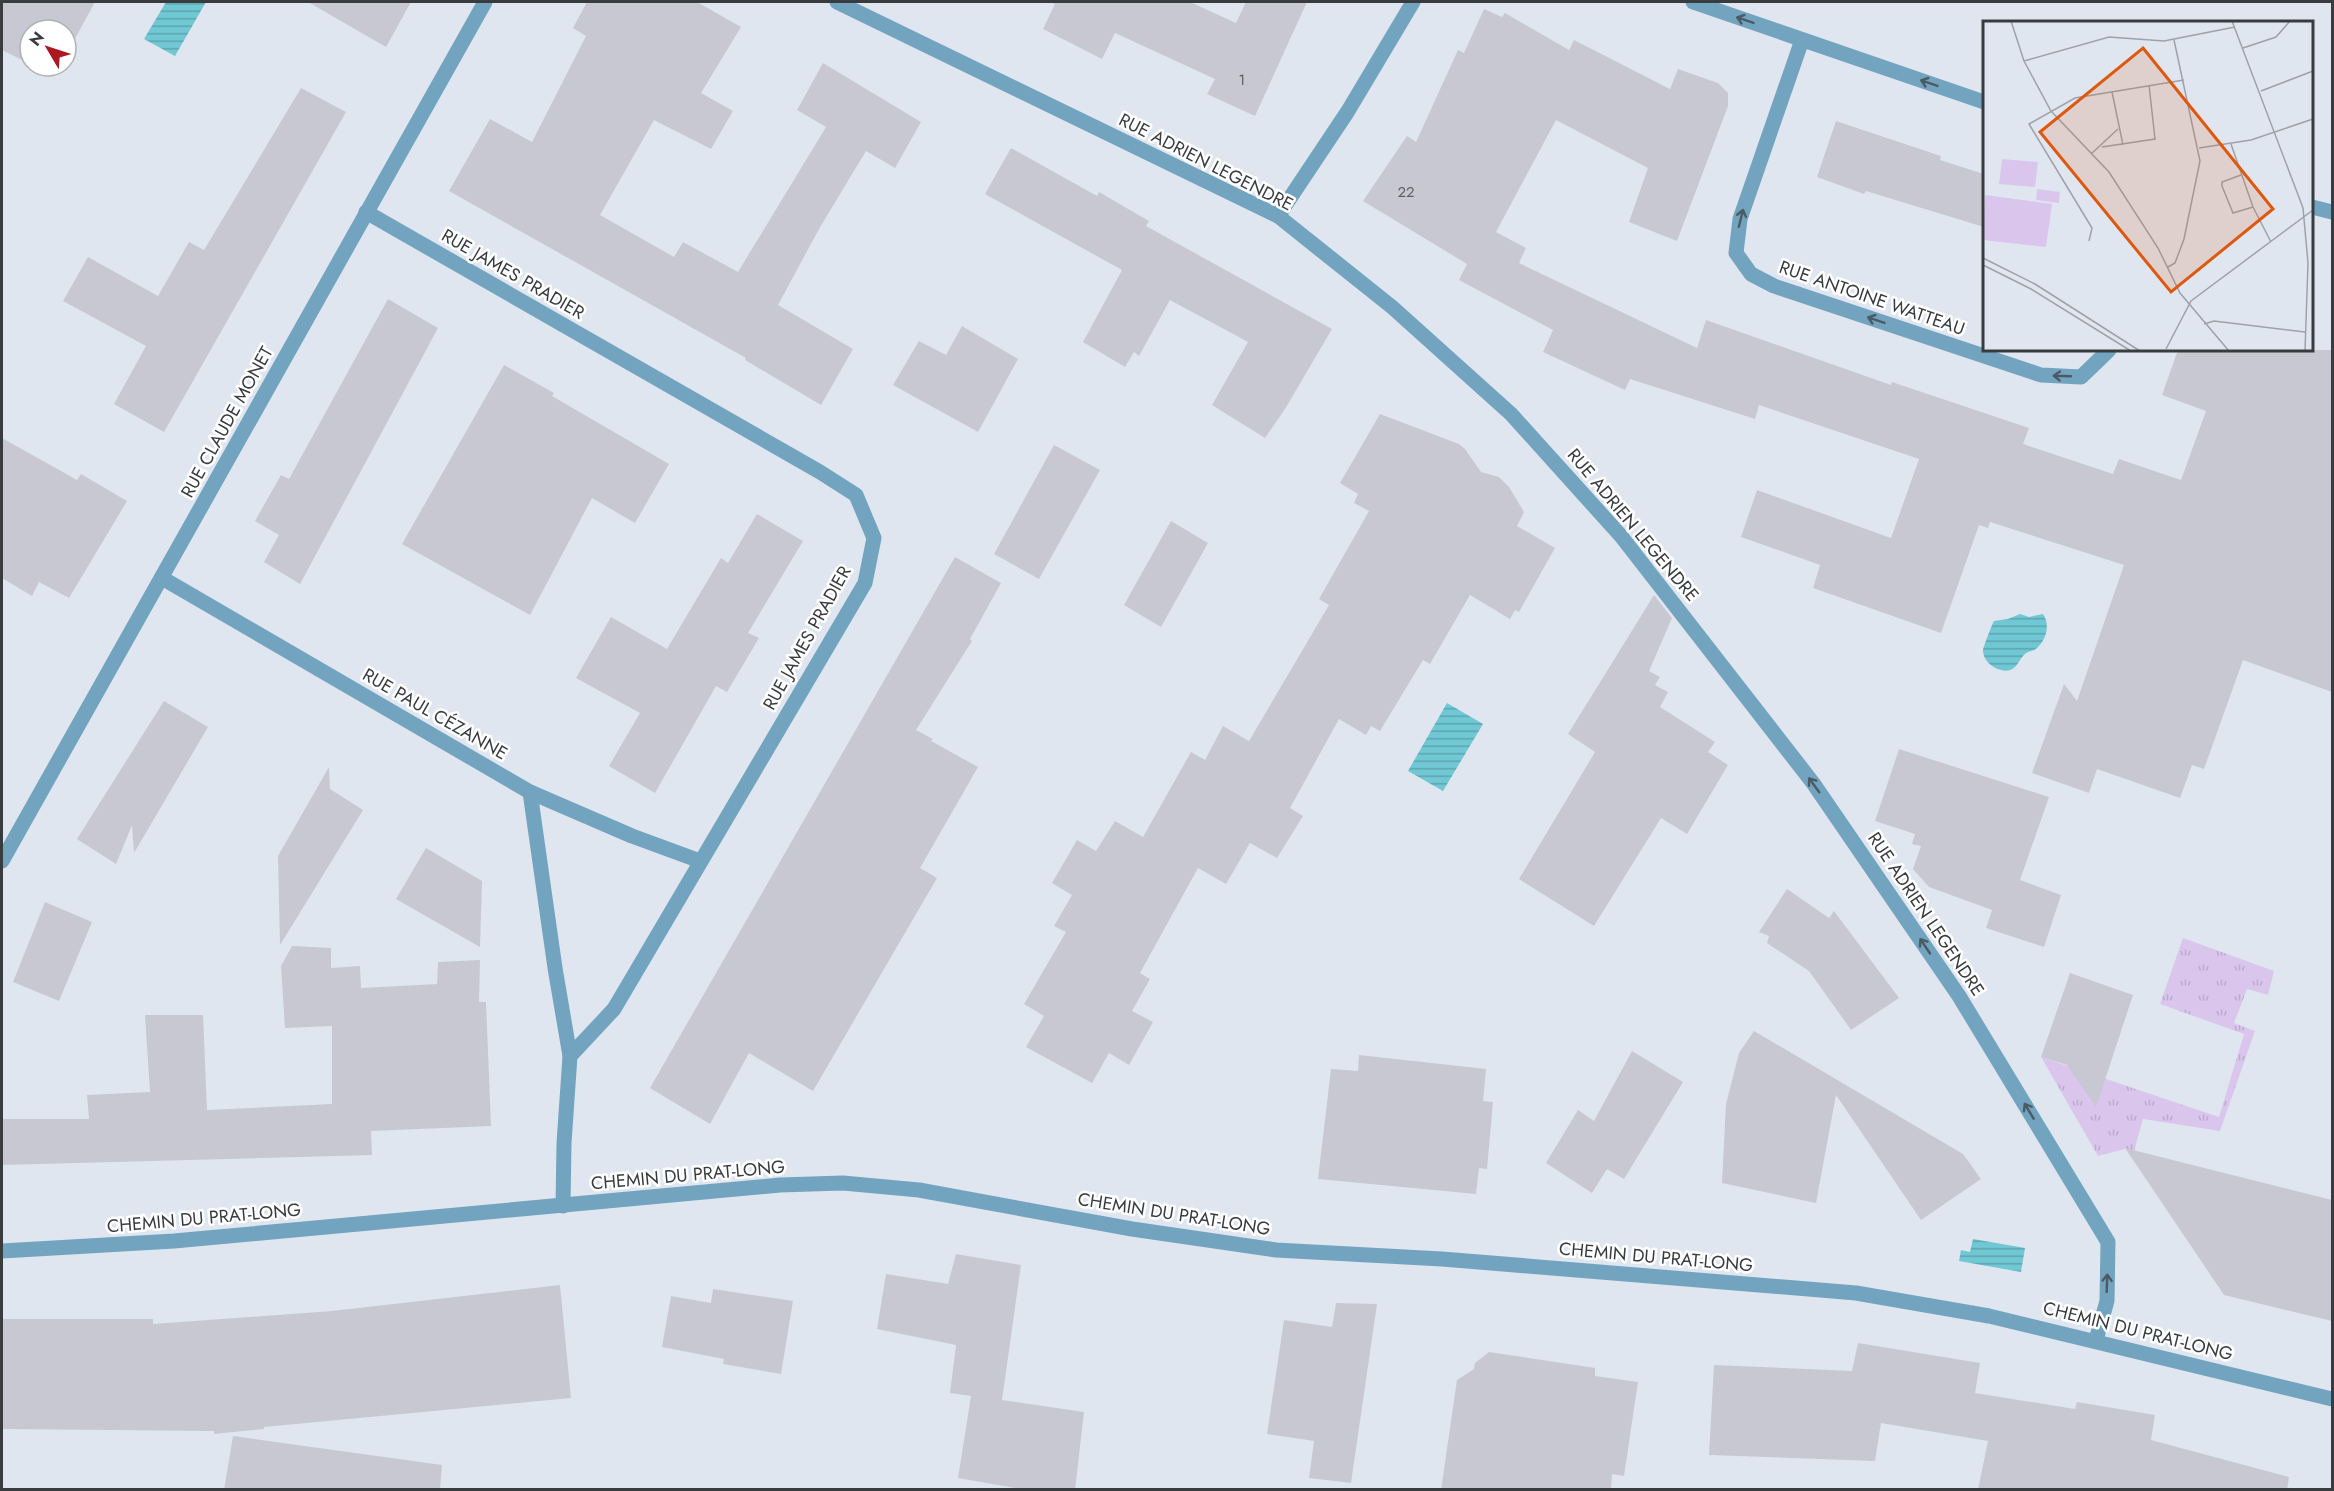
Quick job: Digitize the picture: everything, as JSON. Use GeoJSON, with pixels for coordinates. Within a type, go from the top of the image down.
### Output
{"type":"FeatureCollection","features":[{"type":"Feature","properties":{"kind":"street","name":"RUE CLAUDE MONET"},"geometry":{"type":"LineString","coordinates":[[2,861],[485,2]]}},
{"type":"Feature","properties":{"kind":"street","name":"RUE ADRIEN LEGENDRE"},"geometry":{"type":"LineString","coordinates":[[837,2],[1278,216],[1392,307],[1511,414],[1621,536],[1813,783],[1959,996],[2108,1242],[2107,1301],[2096,1340]]}},
{"type":"Feature","properties":{"kind":"street"},"geometry":{"type":"LineString","coordinates":[[1278,216],[1348,111],[1413,2]]}},
{"type":"Feature","properties":{"kind":"street"},"geometry":{"type":"LineString","coordinates":[[1693,2],[1983,102]]}},
{"type":"Feature","properties":{"kind":"street","name":"RUE ANTOINE WATTEAU"},"geometry":{"type":"LineString","coordinates":[[1802,40],[1740,219],[1736,253],[1751,274],[1774,286],[2041,375],[2081,377],[2108,351]]}},
{"type":"Feature","properties":{"kind":"street"},"geometry":{"type":"LineString","coordinates":[[2313,207],[2332,212]]}},
{"type":"Feature","properties":{"kind":"street","name":"RUE JAMES PRADIER"},"geometry":{"type":"LineString","coordinates":[[366,212],[820,472],[856,495],[874,538],[865,583],[614,1009],[570,1056]]}},
{"type":"Feature","properties":{"kind":"street","name":"RUE PAUL CÉZANNE"},"geometry":{"type":"LineString","coordinates":[[162,578],[530,792],[632,836],[700,861]]}},
{"type":"Feature","properties":{"kind":"street"},"geometry":{"type":"LineString","coordinates":[[530,792],[570,1056],[564,1143],[563,1206]]}},
{"type":"Feature","properties":{"kind":"street","name":"CHEMIN DU PRAT-LONG"},"geometry":{"type":"LineString","coordinates":[[2,1251],[174,1241],[780,1185],[843,1183],[919,1190],[1132,1229],[1276,1251],[1442,1259],[1856,1293],[1989,1316],[2096,1340],[2332,1399]]}},
{"type":"Feature","properties":{"kind":"green space"},"geometry":{"type":"Polygon","coordinates":[[[2183,938],[2274,971],[2268,995],[2247,989],[2234,1023],[2255,1031],[2220,1131],[2143,1119],[2134,1151],[2125,1149],[2098,1156],[2041,1057],[2219,1117],[2244,1034],[2160,1004],[2183,938]]]}},
{"type":"Feature","properties":{"kind":"water"},"geometry":{"type":"Polygon","coordinates":[[[166,2],[206,2],[175,56],[144,39],[166,2]]]}},
{"type":"Feature","properties":{"kind":"water"},"geometry":{"type":"Polygon","coordinates":[[[2020,614],[2029,617],[2043,614],[2047,626],[2044,639],[2037,648],[2026,653],[2013,669],[2001,670],[1988,663],[1983,650],[1994,621],[2020,614]]]}},
{"type":"Feature","properties":{"kind":"water"},"geometry":{"type":"Polygon","coordinates":[[[1447,703],[1483,724],[1443,791],[1408,771],[1447,703]]]}},
{"type":"Feature","properties":{"kind":"water"},"geometry":{"type":"Polygon","coordinates":[[[1973,1239],[2025,1248],[2021,1272],[1959,1261],[1961,1250],[1970,1252],[1973,1239]]]}},
{"type":"Feature","properties":{"kind":"building"},"geometry":{"type":"Polygon","coordinates":[[[2,2],[95,2],[78,33],[78,18],[18,18],[18,58],[2,50],[2,2]]]}},
{"type":"Feature","properties":{"kind":"building"},"geometry":{"type":"Polygon","coordinates":[[[308,2],[411,2],[386,47],[308,2]]]}},
{"type":"Feature","properties":{"kind":"building"},"geometry":{"type":"Polygon","coordinates":[[[587,2],[697,2],[741,27],[701,93],[733,111],[711,149],[654,120],[600,215],[674,257],[683,242],[738,272],[826,127],[797,110],[823,63],[921,122],[895,168],[866,151],[819,229],[778,305],[853,349],[821,405],[745,360],[746,358],[449,191],[490,119],[532,142],[586,36],[573,28],[587,2]]]}},
{"type":"Feature","properties":{"kind":"building"},"geometry":{"type":"Polygon","coordinates":[[[1049,2],[1190,2],[1236,23],[1246,2],[1307,2],[1255,116],[1207,94],[1215,79],[1115,33],[1102,59],[1043,29],[1055,4],[1049,2]]]}},
{"type":"Feature","properties":{"kind":"building"},"geometry":{"type":"Polygon","coordinates":[[[1484,9],[1502,17],[1505,13],[1569,50],[1574,40],[1670,89],[1678,69],[1718,83],[1728,93],[1728,106],[1677,241],[1629,222],[1648,168],[1556,120],[1496,232],[1526,248],[1519,263],[1697,348],[1706,320],[1891,385],[1892,382],[2029,428],[2023,444],[2113,474],[2119,459],[2181,480],[2206,411],[2162,395],[2178,351],[2332,350],[2332,692],[2243,660],[2204,769],[2192,765],[2180,798],[2097,769],[2089,793],[2032,773],[2064,684],[2077,701],[2124,565],[1990,522],[1988,528],[1979,525],[1941,633],[1813,588],[1820,565],[1741,537],[1757,490],[1891,538],[1919,459],[1759,405],[1755,419],[1630,379],[1625,390],[1543,352],[1553,330],[1459,280],[1467,264],[1363,201],[1407,136],[1416,142],[1458,50],[1464,53],[1484,9]]]}},
{"type":"Feature","properties":{"kind":"building"},"geometry":{"type":"Polygon","coordinates":[[[301,88],[346,112],[164,432],[114,404],[146,346],[63,301],[88,257],[158,296],[189,242],[204,250],[301,88]]]}},
{"type":"Feature","properties":{"kind":"building"},"geometry":{"type":"Polygon","coordinates":[[[1836,121],[1941,156],[1940,160],[1983,174],[1983,227],[1866,191],[1864,194],[1817,177],[1836,121]]]}},
{"type":"Feature","properties":{"kind":"building"},"geometry":{"type":"Polygon","coordinates":[[[1011,148],[1097,196],[1099,192],[1149,221],[1146,226],[1332,329],[1285,409],[1265,438],[1212,405],[1248,342],[1170,300],[1139,356],[1134,352],[1125,367],[1083,342],[1122,270],[985,194],[1011,148]]]}},
{"type":"Feature","properties":{"kind":"building"},"geometry":{"type":"Polygon","coordinates":[[[388,299],[438,328],[300,584],[264,562],[279,535],[255,521],[281,475],[289,479],[388,299]]]}},
{"type":"Feature","properties":{"kind":"building"},"geometry":{"type":"Polygon","coordinates":[[[962,326],[1018,359],[978,432],[893,385],[919,341],[946,355],[962,326]]]}},
{"type":"Feature","properties":{"kind":"building"},"geometry":{"type":"Polygon","coordinates":[[[504,365],[554,393],[552,396],[669,464],[635,523],[592,498],[530,615],[402,544],[504,365]]]}},
{"type":"Feature","properties":{"kind":"building"},"geometry":{"type":"Polygon","coordinates":[[[1380,414],[1459,444],[1481,472],[1499,477],[1509,487],[1524,512],[1517,526],[1555,548],[1519,612],[1515,610],[1510,619],[1470,595],[1430,664],[1423,660],[1380,731],[1371,726],[1366,735],[1339,719],[1290,808],[1303,816],[1277,858],[1250,843],[1226,884],[1198,868],[1140,973],[1150,979],[1132,1011],[1153,1022],[1129,1065],[1109,1053],[1092,1083],[1026,1047],[1044,1016],[1024,1004],[1066,932],[1054,926],[1072,895],[1052,883],[1077,840],[1096,851],[1115,821],[1143,837],[1191,752],[1205,760],[1223,726],[1249,741],[1329,605],[1319,599],[1369,511],[1354,503],[1358,494],[1340,483],[1380,414]]]}},
{"type":"Feature","properties":{"kind":"building"},"geometry":{"type":"Polygon","coordinates":[[[2,438],[77,480],[81,474],[127,501],[69,598],[39,582],[32,596],[2,578],[2,438]]]}},
{"type":"Feature","properties":{"kind":"building"},"geometry":{"type":"Polygon","coordinates":[[[1054,445],[1100,470],[1039,579],[994,554],[1054,445]]]}},
{"type":"Feature","properties":{"kind":"building"},"geometry":{"type":"Polygon","coordinates":[[[757,514],[803,541],[748,633],[759,638],[727,692],[716,686],[655,793],[609,766],[640,713],[576,678],[611,617],[667,649],[721,558],[728,563],[757,514]]]}},
{"type":"Feature","properties":{"kind":"building"},"geometry":{"type":"Polygon","coordinates":[[[1171,521],[1208,543],[1161,627],[1124,605],[1171,521]]]}},
{"type":"Feature","properties":{"kind":"building"},"geometry":{"type":"Polygon","coordinates":[[[955,557],[1001,583],[970,639],[972,641],[916,730],[978,767],[920,868],[937,878],[813,1091],[749,1053],[710,1124],[650,1088],[955,557]]]}},
{"type":"Feature","properties":{"kind":"building"},"geometry":{"type":"Polygon","coordinates":[[[1654,595],[1672,618],[1649,671],[1660,677],[1655,685],[1668,692],[1660,707],[1715,742],[1708,752],[1728,765],[1687,834],[1661,818],[1594,926],[1519,879],[1595,752],[1568,734],[1654,595]]]}},
{"type":"Feature","properties":{"kind":"building"},"geometry":{"type":"Polygon","coordinates":[[[164,701],[208,727],[134,853],[132,825],[116,864],[77,839],[164,701]]]}},
{"type":"Feature","properties":{"kind":"building"},"geometry":{"type":"Polygon","coordinates":[[[1899,749],[2049,797],[2020,880],[2061,895],[2044,947],[1986,928],[1992,910],[1929,887],[1913,869],[1921,846],[1912,844],[1915,834],[1875,821],[1899,749]]]}},
{"type":"Feature","properties":{"kind":"building"},"geometry":{"type":"Polygon","coordinates":[[[329,767],[330,789],[363,810],[280,945],[278,856],[329,767]]]}},
{"type":"Feature","properties":{"kind":"building"},"geometry":{"type":"Polygon","coordinates":[[[426,848],[482,881],[480,947],[396,899],[426,848]]]}},
{"type":"Feature","properties":{"kind":"building"},"geometry":{"type":"Polygon","coordinates":[[[1787,889],[1829,918],[1834,911],[1899,998],[1851,1030],[1809,971],[1767,943],[1769,936],[1759,932],[1787,889]]]}},
{"type":"Feature","properties":{"kind":"building"},"geometry":{"type":"Polygon","coordinates":[[[45,902],[92,922],[59,1001],[13,982],[45,902]]]}},
{"type":"Feature","properties":{"kind":"building"},"geometry":{"type":"Polygon","coordinates":[[[292,946],[331,948],[331,968],[360,966],[361,988],[437,984],[438,962],[480,960],[479,1002],[486,1002],[491,1126],[371,1131],[372,1155],[2,1165],[2,1119],[89,1119],[87,1095],[150,1092],[145,1015],[203,1015],[207,1110],[332,1104],[332,1026],[285,1028],[281,966],[292,946]]]}},
{"type":"Feature","properties":{"kind":"building"},"geometry":{"type":"Polygon","coordinates":[[[2070,973],[2133,995],[2096,1107],[2067,1065],[2041,1057],[2070,973]]]}},
{"type":"Feature","properties":{"kind":"building"},"geometry":{"type":"Polygon","coordinates":[[[1754,1031],[1963,1154],[1981,1179],[1921,1220],[1836,1095],[1816,1203],[1722,1183],[1726,1104],[1739,1053],[1754,1031]]]}},
{"type":"Feature","properties":{"kind":"building"},"geometry":{"type":"Polygon","coordinates":[[[1632,1051],[1683,1082],[1624,1179],[1607,1169],[1592,1193],[1546,1163],[1578,1110],[1594,1121],[1632,1051]]]}},
{"type":"Feature","properties":{"kind":"building"},"geometry":{"type":"Polygon","coordinates":[[[1359,1055],[1486,1069],[1483,1101],[1493,1102],[1487,1169],[1479,1168],[1476,1194],[1318,1179],[1331,1069],[1358,1071],[1359,1055]]]}},
{"type":"Feature","properties":{"kind":"building"},"geometry":{"type":"Polygon","coordinates":[[[2125,1148],[2332,1200],[2332,1321],[2224,1295],[2125,1148]]]}},
{"type":"Feature","properties":{"kind":"building"},"geometry":{"type":"Polygon","coordinates":[[[956,1254],[1021,1265],[1002,1400],[1084,1412],[1075,1490],[1027,1490],[958,1478],[971,1396],[950,1393],[956,1345],[877,1329],[886,1274],[948,1284],[956,1254]]]}},
{"type":"Feature","properties":{"kind":"building"},"geometry":{"type":"Polygon","coordinates":[[[560,1285],[571,1398],[264,1427],[264,1429],[214,1434],[214,1431],[2,1429],[2,1319],[153,1319],[153,1324],[332,1311],[560,1285]]]}},
{"type":"Feature","properties":{"kind":"building"},"geometry":{"type":"Polygon","coordinates":[[[713,1289],[793,1301],[781,1374],[723,1364],[724,1359],[662,1347],[671,1296],[711,1303],[713,1289]]]}},
{"type":"Feature","properties":{"kind":"building"},"geometry":{"type":"Polygon","coordinates":[[[1336,1303],[1377,1304],[1351,1483],[1309,1478],[1314,1441],[1267,1434],[1284,1320],[1332,1327],[1336,1303]]]}},
{"type":"Feature","properties":{"kind":"building"},"geometry":{"type":"Polygon","coordinates":[[[1858,1343],[1980,1363],[1975,1393],[2075,1409],[2077,1402],[2155,1415],[2151,1440],[2289,1477],[2287,1490],[1978,1490],[1988,1441],[1881,1423],[1875,1461],[1709,1455],[1714,1365],[1852,1371],[1858,1343]]]}},
{"type":"Feature","properties":{"kind":"building"},"geometry":{"type":"Polygon","coordinates":[[[1489,1352],[1595,1368],[1595,1376],[1638,1382],[1624,1476],[1612,1474],[1611,1490],[1441,1490],[1457,1380],[1474,1369],[1475,1363],[1489,1352]]]}},
{"type":"Feature","properties":{"kind":"building"},"geometry":{"type":"Polygon","coordinates":[[[233,1436],[442,1465],[440,1490],[224,1490],[233,1436]]]}}]}
